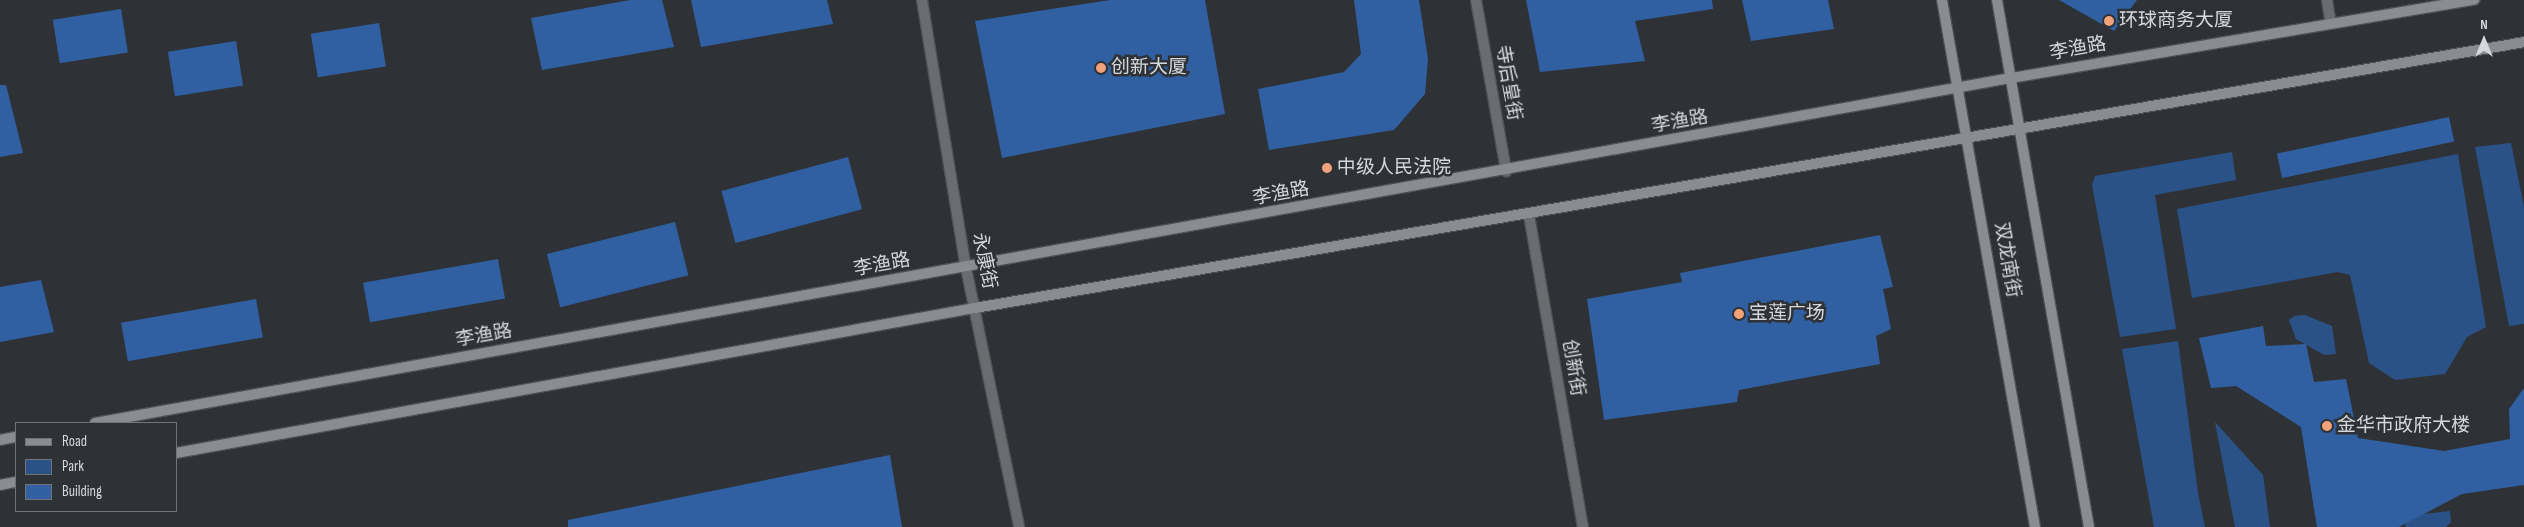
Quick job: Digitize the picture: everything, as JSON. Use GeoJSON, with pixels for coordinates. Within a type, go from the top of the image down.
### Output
{"type":"FeatureCollection","features":[{"type":"Feature","properties":{"kind":"main road","name":"双龙南街"},"geometry":{"type":"LineString","coordinates":[[1942,0],[1957,90],[1968,136],[2035,527]]}},
{"type":"Feature","properties":{"kind":"main road","name":"双龙南街"},"geometry":{"type":"LineString","coordinates":[[1997,0],[2012,78],[2017,130],[2089,527]]}},
{"type":"Feature","properties":{"kind":"main road","name":"李渔路"},"geometry":{"type":"LineString","coordinates":[[101,422],[1957,90],[2012,78],[2474,0]]}},
{"type":"Feature","properties":{"kind":"main road"},"geometry":{"type":"LineString","coordinates":[[178,453],[975,308],[1529,215],[1968,136],[2017,130],[2524,42]]}},
{"type":"Feature","properties":{"kind":"main road"},"geometry":{"type":"LineString","coordinates":[[0,440],[15,437]]}},
{"type":"Feature","properties":{"kind":"main road"},"geometry":{"type":"LineString","coordinates":[[0,485],[15,482]]}},
{"type":"Feature","properties":{"kind":"street","name":"永康街"},"geometry":{"type":"LineString","coordinates":[[922,0],[966,268],[1018,527]]}},
{"type":"Feature","properties":{"kind":"street","name":"寺后皇街"},"geometry":{"type":"LineString","coordinates":[[1476,0],[1506,171]]}},
{"type":"Feature","properties":{"kind":"street"},"geometry":{"type":"LineString","coordinates":[[2327,0],[2332,24]]}},
{"type":"Feature","properties":{"kind":"street","name":"创新街"},"geometry":{"type":"LineString","coordinates":[[1529,215],[1583,527]]}},
{"type":"Feature","properties":{"kind":"green space"},"geometry":{"type":"Polygon","coordinates":[[[2511,143],[2524,207],[2524,324],[2509,326],[2475,147],[2511,143]]]}},
{"type":"Feature","properties":{"kind":"green space"},"geometry":{"type":"Polygon","coordinates":[[[2232,152],[2236,180],[2155,195],[2176,329],[2120,337],[2092,185],[2095,176],[2232,152]]]}},
{"type":"Feature","properties":{"kind":"green space"},"geometry":{"type":"Polygon","coordinates":[[[2458,154],[2486,327],[2467,337],[2445,374],[2395,380],[2369,363],[2350,275],[2338,272],[2192,298],[2177,209],[2458,154]]]}},
{"type":"Feature","properties":{"kind":"green space"},"geometry":{"type":"Polygon","coordinates":[[[2305,315],[2332,326],[2336,354],[2324,355],[2296,339],[2289,320],[2294,316],[2305,315]]]}},
{"type":"Feature","properties":{"kind":"green space"},"geometry":{"type":"Polygon","coordinates":[[[2178,341],[2198,493],[2205,527],[2154,527],[2122,349],[2178,341]]]}},
{"type":"Feature","properties":{"kind":"green space"},"geometry":{"type":"Polygon","coordinates":[[[2215,422],[2263,475],[2270,527],[2235,527],[2215,422]]]}},
{"type":"Feature","properties":{"kind":"green space"},"geometry":{"type":"Polygon","coordinates":[[[2450,511],[2451,522],[2446,527],[2406,527],[2405,524],[2423,514],[2450,511]]]}},
{"type":"Feature","properties":{"kind":"building"},"geometry":{"type":"Polygon","coordinates":[[[630,0],[662,0],[674,47],[542,70],[531,18],[630,0]]]}},
{"type":"Feature","properties":{"kind":"building"},"geometry":{"type":"Polygon","coordinates":[[[691,0],[827,0],[833,24],[701,47],[691,0]]]}},
{"type":"Feature","properties":{"kind":"building","name":"创新大厦"},"geometry":{"type":"Polygon","coordinates":[[[1110,0],[1205,0],[1225,114],[1002,158],[975,21],[1110,0]]]}},
{"type":"Feature","properties":{"kind":"building"},"geometry":{"type":"Polygon","coordinates":[[[1354,0],[1419,0],[1428,59],[1425,94],[1394,130],[1269,150],[1258,89],[1344,72],[1361,54],[1354,0]]]}},
{"type":"Feature","properties":{"kind":"building"},"geometry":{"type":"Polygon","coordinates":[[[1526,0],[1712,0],[1713,9],[1635,21],[1645,61],[1540,72],[1526,0]]]}},
{"type":"Feature","properties":{"kind":"building"},"geometry":{"type":"Polygon","coordinates":[[[1742,0],[1828,0],[1834,29],[1751,41],[1742,0]]]}},
{"type":"Feature","properties":{"kind":"building","name":"环球商务大厦"},"geometry":{"type":"Polygon","coordinates":[[[2059,0],[2137,0],[2114,31],[2059,0]]]}},
{"type":"Feature","properties":{"kind":"building"},"geometry":{"type":"Polygon","coordinates":[[[121,9],[128,52],[60,63],[53,20],[121,9]]]}},
{"type":"Feature","properties":{"kind":"building"},"geometry":{"type":"Polygon","coordinates":[[[379,23],[386,66],[318,77],[311,34],[379,23]]]}},
{"type":"Feature","properties":{"kind":"building"},"geometry":{"type":"Polygon","coordinates":[[[236,41],[243,85],[175,96],[168,52],[236,41]]]}},
{"type":"Feature","properties":{"kind":"building"},"geometry":{"type":"Polygon","coordinates":[[[0,85],[6,85],[23,153],[0,157],[0,85]]]}},
{"type":"Feature","properties":{"kind":"building"},"geometry":{"type":"Polygon","coordinates":[[[2449,117],[2454,141],[2282,178],[2277,154],[2449,117]]]}},
{"type":"Feature","properties":{"kind":"building"},"geometry":{"type":"Polygon","coordinates":[[[848,157],[862,209],[735,243],[721,191],[848,157]]]}},
{"type":"Feature","properties":{"kind":"building"},"geometry":{"type":"Polygon","coordinates":[[[675,222],[688,275],[560,307],[547,254],[675,222]]]}},
{"type":"Feature","properties":{"kind":"building","name":"宝莲广场"},"geometry":{"type":"Polygon","coordinates":[[[1880,235],[1893,287],[1883,289],[1891,329],[1876,336],[1880,364],[1739,390],[1737,402],[1604,420],[1587,299],[1682,282],[1680,273],[1880,235]]]}},
{"type":"Feature","properties":{"kind":"building"},"geometry":{"type":"Polygon","coordinates":[[[498,259],[505,298],[370,322],[363,283],[498,259]]]}},
{"type":"Feature","properties":{"kind":"building"},"geometry":{"type":"Polygon","coordinates":[[[41,280],[54,332],[0,342],[0,287],[41,280]]]}},
{"type":"Feature","properties":{"kind":"building"},"geometry":{"type":"Polygon","coordinates":[[[256,299],[263,337],[128,361],[121,323],[256,299]]]}},
{"type":"Feature","properties":{"kind":"building","name":"金华市政府大楼"},"geometry":{"type":"Polygon","coordinates":[[[2263,326],[2266,346],[2306,344],[2314,382],[2346,379],[2358,438],[2444,451],[2510,439],[2509,409],[2524,388],[2524,485],[2462,494],[2399,527],[2317,527],[2301,427],[2236,386],[2211,388],[2199,338],[2263,326]]]}},
{"type":"Feature","properties":{"kind":"building"},"geometry":{"type":"Polygon","coordinates":[[[890,455],[902,527],[568,527],[568,520],[890,455]]]}},
{"type":"Feature","properties":{"kind":"place","name":"环球商务大厦"},"geometry":{"type":"Point","coordinates":[2109,21]}},
{"type":"Feature","properties":{"kind":"place","name":"创新大厦"},"geometry":{"type":"Point","coordinates":[1101,68]}},
{"type":"Feature","properties":{"kind":"place","name":"中级人民法院"},"geometry":{"type":"Point","coordinates":[1327,168]}},
{"type":"Feature","properties":{"kind":"place","name":"宝莲广场"},"geometry":{"type":"Point","coordinates":[1739,314]}},
{"type":"Feature","properties":{"kind":"place","name":"金华市政府大楼"},"geometry":{"type":"Point","coordinates":[2327,426]}}]}
